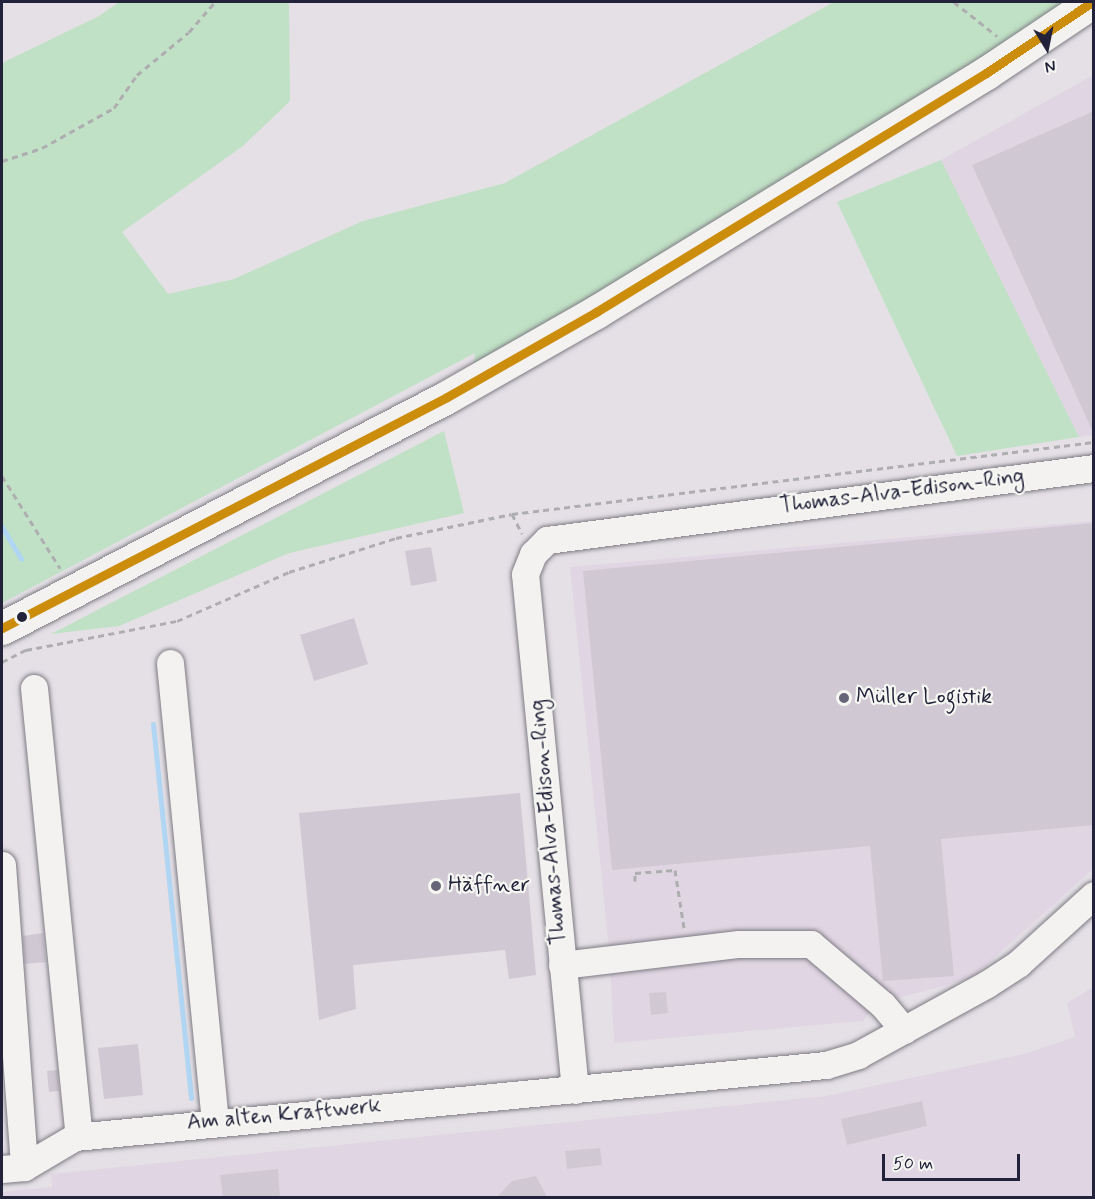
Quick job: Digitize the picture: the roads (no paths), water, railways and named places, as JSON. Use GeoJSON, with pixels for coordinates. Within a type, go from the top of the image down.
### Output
{"type":"FeatureCollection","features":[{"type":"Feature","properties":{"kind":"main road"},"geometry":{"type":"LineString","coordinates":[[2,628],[447,397],[597,312],[1013,54],[1092,2]]}},
{"type":"Feature","properties":{"kind":"street","name":"Thomas-Alva-Edison-Ring"},"geometry":{"type":"LineString","coordinates":[[575,1090],[525,574],[533,554],[547,540],[1094,468]]}},
{"type":"Feature","properties":{"kind":"street"},"geometry":{"type":"LineString","coordinates":[[170,663],[214,1121]]}},
{"type":"Feature","properties":{"kind":"street"},"geometry":{"type":"LineString","coordinates":[[34,688],[79,1136]]}},
{"type":"Feature","properties":{"kind":"street"},"geometry":{"type":"LineString","coordinates":[[2,866],[13,1168]]}},
{"type":"Feature","properties":{"kind":"street"},"geometry":{"type":"LineString","coordinates":[[575,1090],[826,1065],[858,1055],[1019,963],[1094,895]]}},
{"type":"Feature","properties":{"kind":"street"},"geometry":{"type":"LineString","coordinates":[[562,965],[739,944],[811,944],[883,1005],[904,1030]]}},
{"type":"Feature","properties":{"kind":"street","name":"Am alten Kraftwerk"},"geometry":{"type":"LineString","coordinates":[[13,1168],[79,1136],[214,1121],[575,1090]]}},
{"type":"Feature","properties":{"kind":"waterway"},"geometry":{"type":"LineString","coordinates":[[2,527],[21,559]]}},
{"type":"Feature","properties":{"kind":"waterway"},"geometry":{"type":"LineString","coordinates":[[153,724],[191,1098]]}},
{"type":"Feature","properties":{"kind":"place","name":"Müller Logistik"},"geometry":{"type":"Point","coordinates":[844,698]}},
{"type":"Feature","properties":{"kind":"place","name":"Häffner"},"geometry":{"type":"Point","coordinates":[436,886]}}]}
